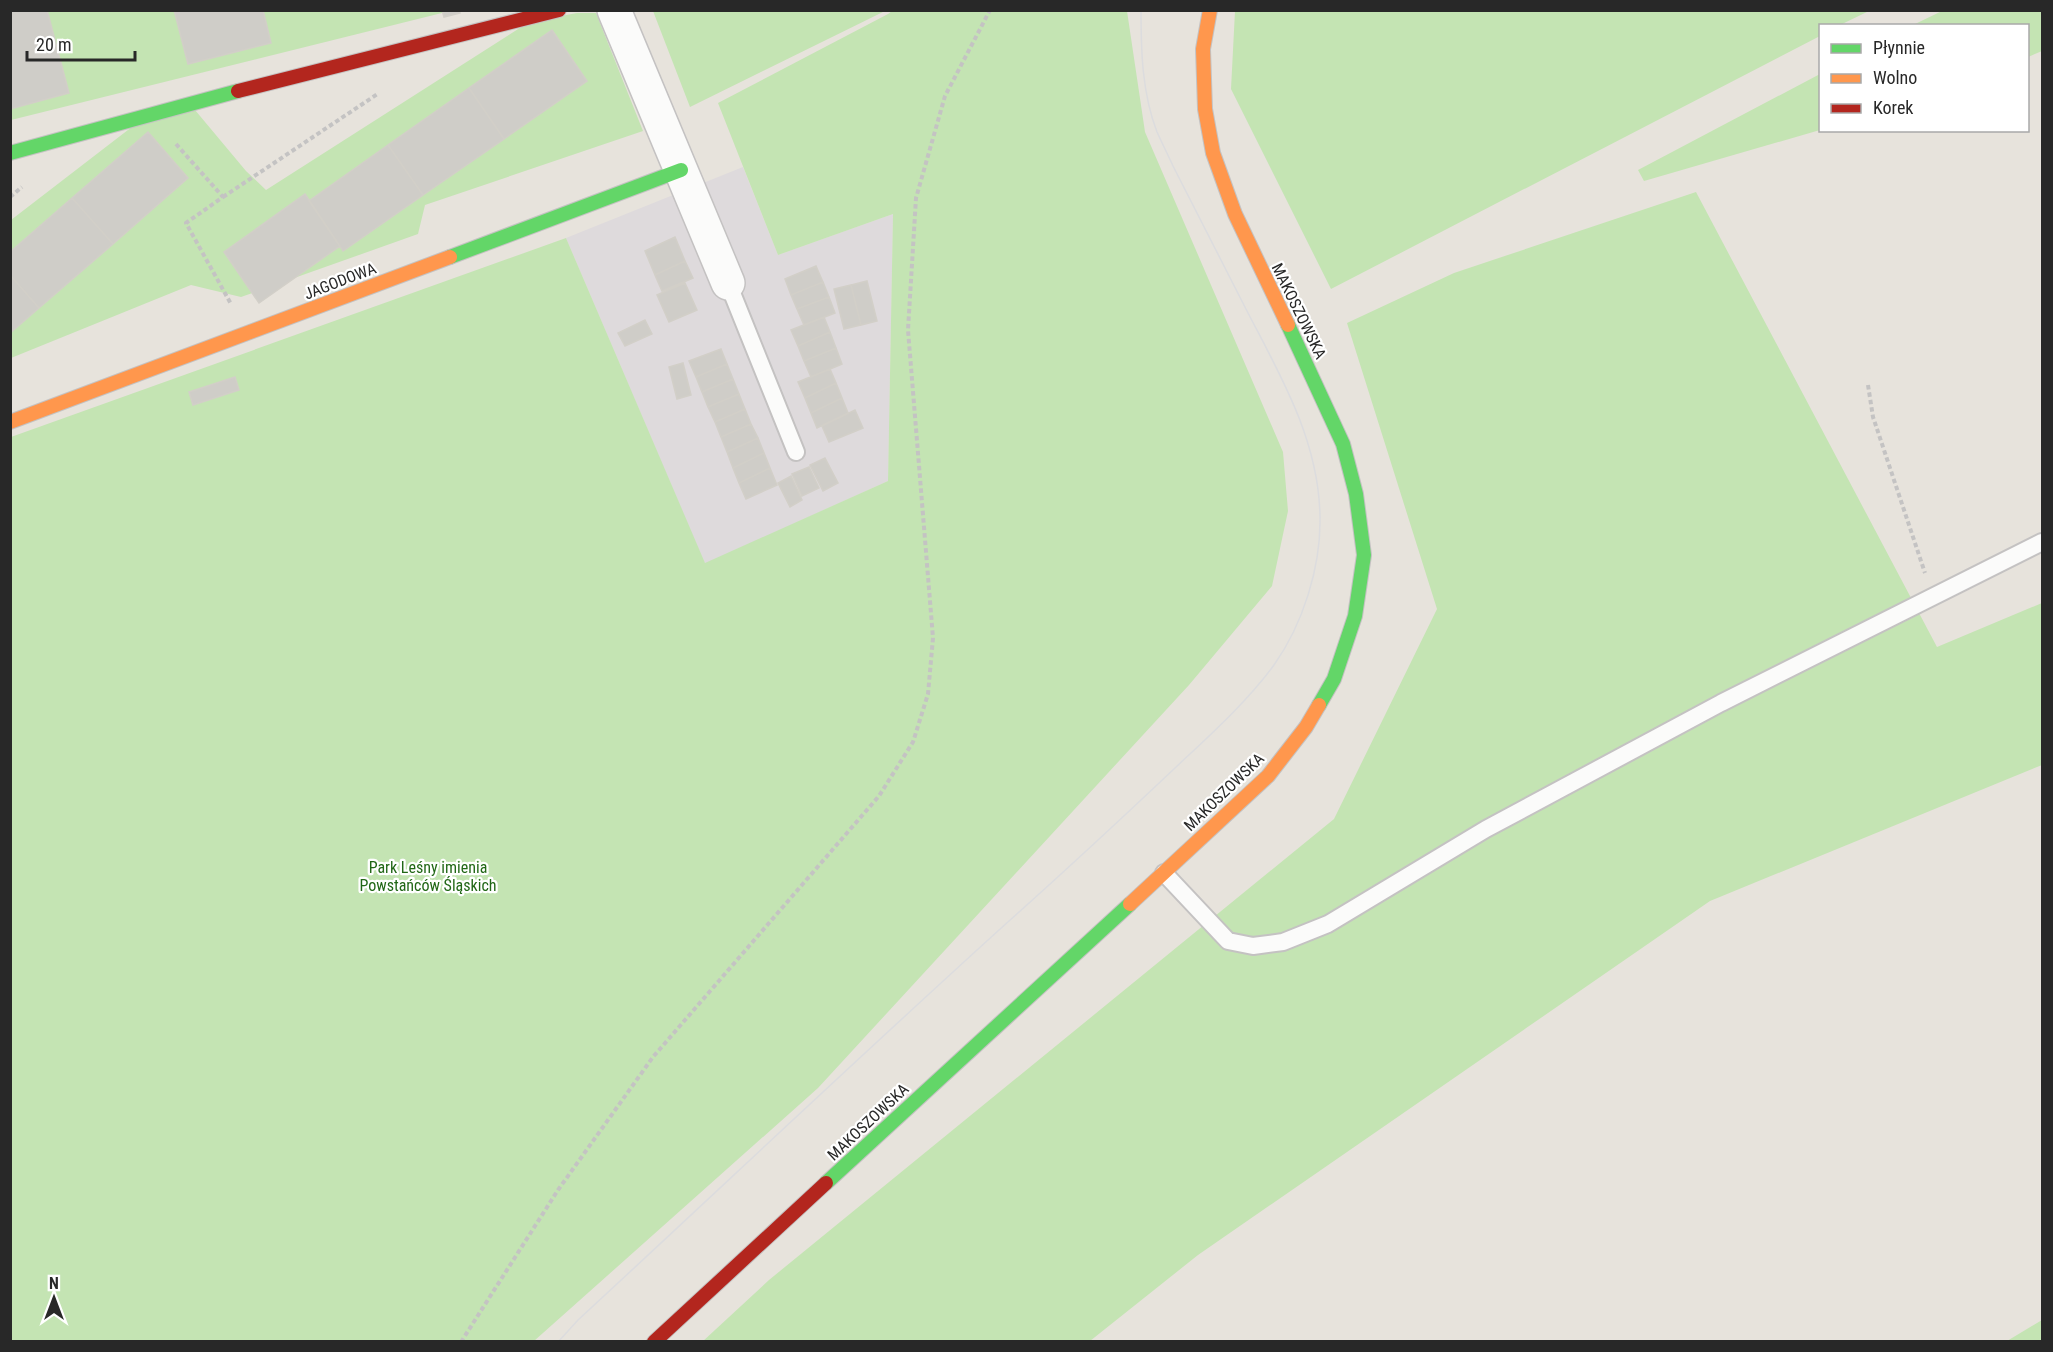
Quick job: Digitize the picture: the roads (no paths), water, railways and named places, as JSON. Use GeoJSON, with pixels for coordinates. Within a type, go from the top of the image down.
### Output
{"type":"FeatureCollection","features":[{"type":"Feature","properties":{"kind":"main road"},"geometry":{"type":"LineString","coordinates":[[10,153],[149,114],[559,10]]}},
{"type":"Feature","properties":{"kind":"main road","name":"MAKOSZOWSKA"},"geometry":{"type":"LineString","coordinates":[[654,1341],[1268,776],[1306,727],[1334,679],[1355,616],[1364,555],[1356,494],[1343,444],[1235,214],[1213,153],[1205,109],[1203,49],[1210,10]]}},
{"type":"Feature","properties":{"kind":"main road","name":"JAGODOWA"},"geometry":{"type":"LineString","coordinates":[[10,422],[681,170]]}},
{"type":"Feature","properties":{"kind":"street"},"geometry":{"type":"LineString","coordinates":[[614,10],[728,283]]}},
{"type":"Feature","properties":{"kind":"lane"},"geometry":{"type":"LineString","coordinates":[[728,283],[796,452]]}},
{"type":"Feature","properties":{"kind":"lane"},"geometry":{"type":"LineString","coordinates":[[1164,873],[1228,941],[1253,946],[1283,942],[1328,924],[1486,829],[1721,703],[2043,542]]}},
{"type":"Feature","properties":{"kind":"lane"},"geometry":{"type":"LineString","coordinates":[[1965,580],[2043,555]]}},
{"type":"Feature","properties":{"kind":"tram line"},"geometry":{"type":"LineString","coordinates":[[558,1342],[578,1320],[1214,731],[1252,693],[1274,665],[1294,632],[1314,575],[1320,536],[1318,489],[1313,463],[1306,437],[1285,386],[1157,132],[1145,87],[1141,10]]}},
{"type":"Feature","properties":{"kind":"park label","name":"Park Leśny imienia Powstańców Śląskich"},"geometry":{"type":"Point","coordinates":[428,876]}}]}
